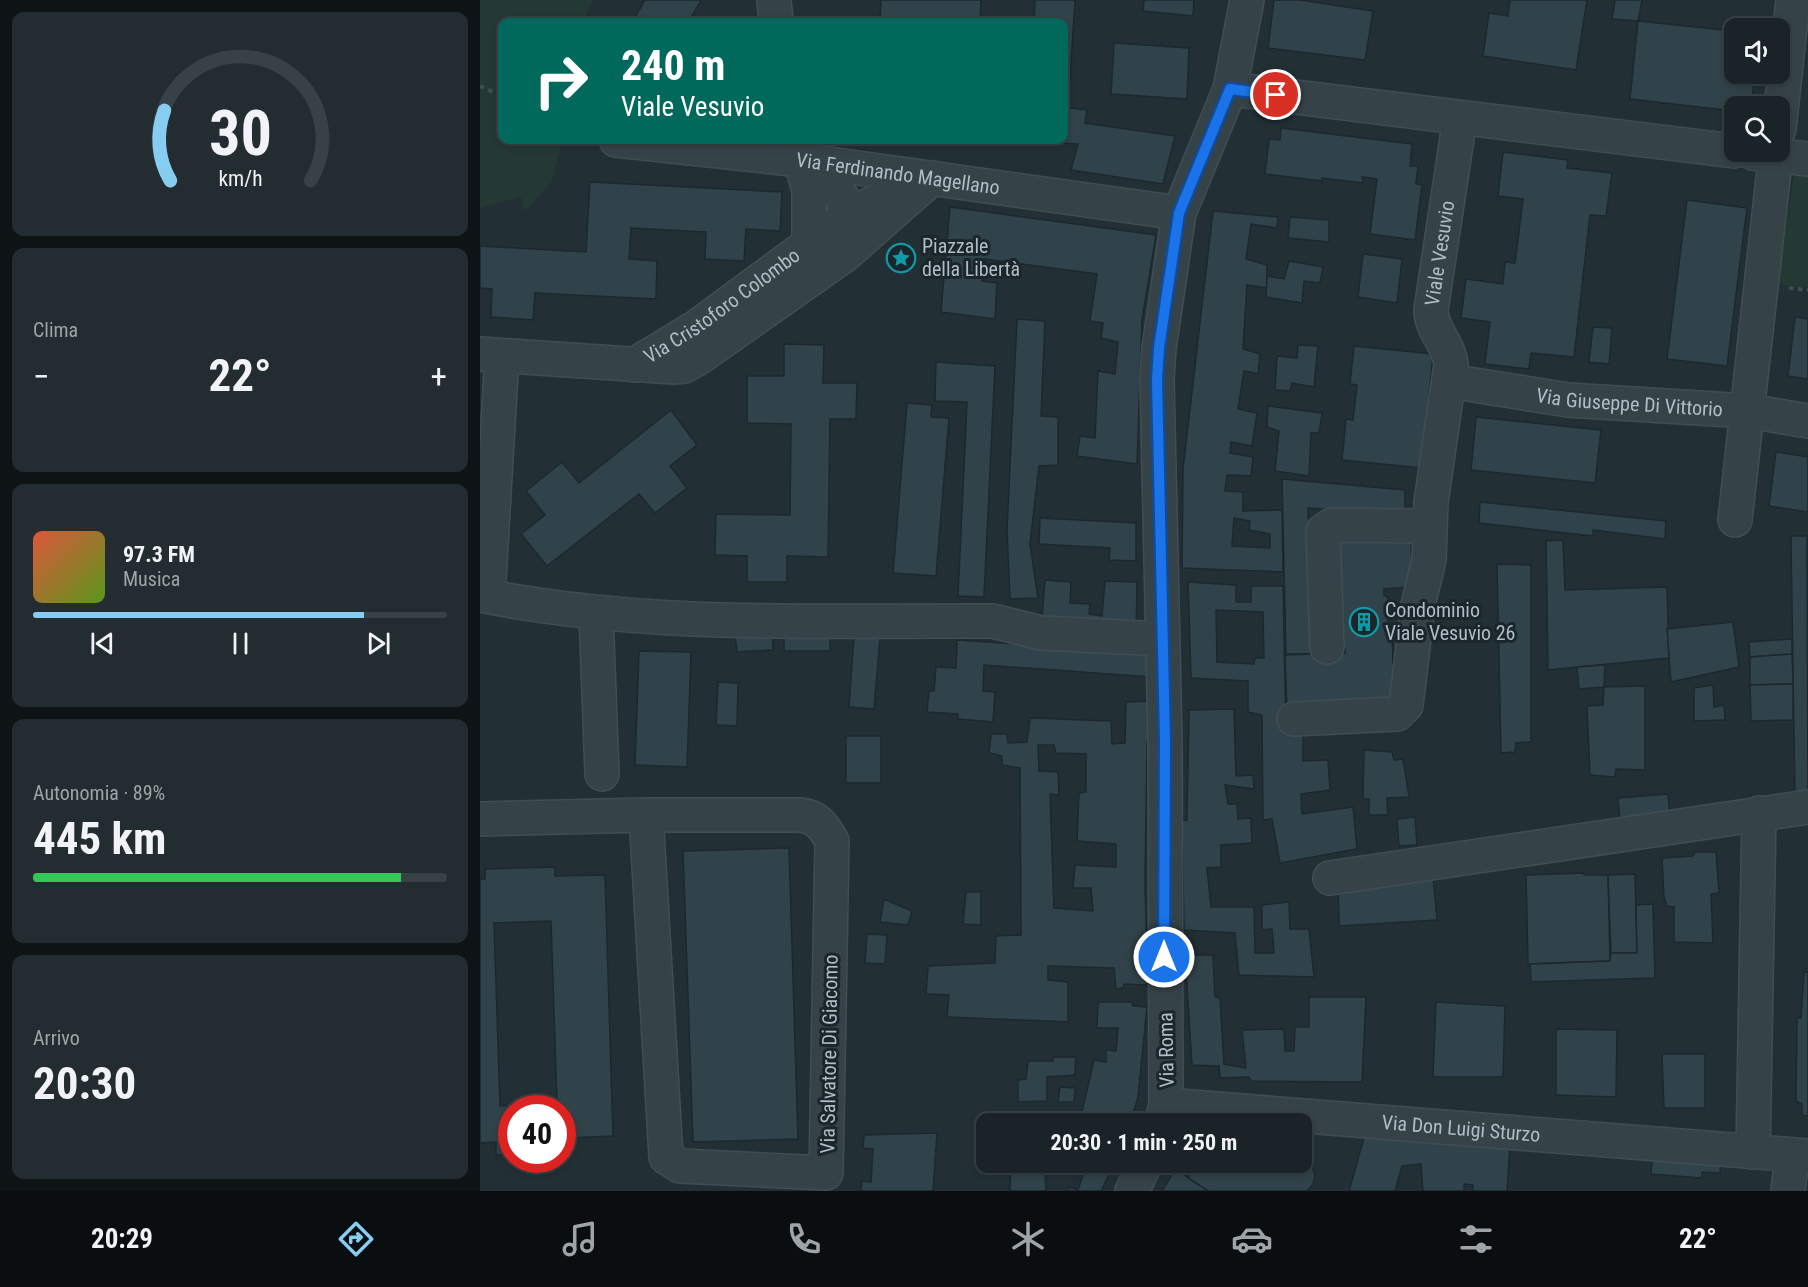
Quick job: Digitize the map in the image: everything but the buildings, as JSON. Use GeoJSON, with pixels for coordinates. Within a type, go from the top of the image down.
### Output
{"type":"FeatureCollection","features":[{"type":"Feature","properties":{"kind":"street"},"geometry":{"type":"LineString","coordinates":[[774,0],[776,18]]}},
{"type":"Feature","properties":{"kind":"street","name":"Via Roma"},"geometry":{"type":"LineString","coordinates":[[1164,1113],[1163,639],[1157,380],[1159,348],[1179,213],[1230,89],[1247,0]]}},
{"type":"Feature","properties":{"kind":"street"},"geometry":{"type":"LineString","coordinates":[[1787,96],[1799,35],[1793,0]]}},
{"type":"Feature","properties":{"kind":"street"},"geometry":{"type":"LineString","coordinates":[[1230,89],[1724,149]]}},
{"type":"Feature","properties":{"kind":"street","name":"Viale Vesuvio"},"geometry":{"type":"LineString","coordinates":[[1294,719],[1397,714],[1407,705],[1418,605],[1429,560],[1431,502],[1449,381],[1450,357],[1433,324],[1431,310],[1460,118]]}},
{"type":"Feature","properties":{"kind":"street","name":"Via Ferdinando Magellano"},"geometry":{"type":"LineString","coordinates":[[688,144],[797,150],[932,178],[1179,213]]}},
{"type":"Feature","properties":{"kind":"street"},"geometry":{"type":"LineString","coordinates":[[797,150],[831,184],[843,198],[851,213],[852,228],[845,255]]}},
{"type":"Feature","properties":{"kind":"street","name":"Via Cristoforo Colombo"},"geometry":{"type":"LineString","coordinates":[[797,150],[809,191],[809,244]]}},
{"type":"Feature","properties":{"kind":"street"},"geometry":{"type":"LineString","coordinates":[[1790,151],[1808,159]]}},
{"type":"Feature","properties":{"kind":"street"},"geometry":{"type":"LineString","coordinates":[[1735,520],[1775,162]]}},
{"type":"Feature","properties":{"kind":"street","name":"Via Cristoforo Colombo"},"geometry":{"type":"LineString","coordinates":[[634,366],[680,338],[851,213],[932,178]]}},
{"type":"Feature","properties":{"kind":"street","name":"Via Cristoforo Colombo"},"geometry":{"type":"LineString","coordinates":[[491,355],[634,366],[674,367],[691,363],[845,255],[932,178]]}},
{"type":"Feature","properties":{"kind":"street"},"geometry":{"type":"LineString","coordinates":[[491,355],[484,596],[596,613],[690,620],[993,621],[1041,633],[1163,639]]}},
{"type":"Feature","properties":{"kind":"street","name":"Via Giuseppe Di Vittorio"},"geometry":{"type":"LineString","coordinates":[[1449,381],[1568,400],[1748,411],[1808,421]]}},
{"type":"Feature","properties":{"kind":"street"},"geometry":{"type":"LineString","coordinates":[[1327,647],[1323,531],[1332,525],[1430,526]]}},
{"type":"Feature","properties":{"kind":"street"},"geometry":{"type":"LineString","coordinates":[[596,613],[602,774]]}},
{"type":"Feature","properties":{"kind":"street"},"geometry":{"type":"LineString","coordinates":[[1330,878],[1808,807]]}},
{"type":"Feature","properties":{"kind":"street"},"geometry":{"type":"LineString","coordinates":[[1753,1152],[1759,813]]}},
{"type":"Feature","properties":{"kind":"street","name":"Via Salvatore Di Giacomo"},"geometry":{"type":"LineString","coordinates":[[482,818],[646,815],[809,816],[823,826],[832,841],[826,1173],[680,1166],[666,1157],[646,815]]}},
{"type":"Feature","properties":{"kind":"street","name":"Via Don Luigi Sturzo"},"geometry":{"type":"LineString","coordinates":[[1312,1124],[1800,1155]]}},
{"type":"Feature","properties":{"kind":"street"},"geometry":{"type":"LineString","coordinates":[[1788,1191],[1800,1155]]}},
{"type":"Feature","properties":{"kind":"street"},"geometry":{"type":"LineString","coordinates":[[1132,1191],[1141,1173]]}},
{"type":"Feature","properties":{"kind":"path"},"geometry":{"type":"LineString","coordinates":[[480,86],[498,94]]}},
{"type":"Feature","properties":{"kind":"green space"},"geometry":{"type":"Polygon","coordinates":[[[480,0],[591,0],[592,3],[584,18],[498,18],[498,144],[562,144],[551,183],[525,211],[521,197],[480,208],[480,0]]]}},
{"type":"Feature","properties":{"kind":"green space"},"geometry":{"type":"Polygon","coordinates":[[[1795,167],[1808,169],[1808,288],[1778,284],[1795,167]]]}},
{"type":"Feature","properties":{"kind":"place","name":"Piazzale della Libertà"},"geometry":{"type":"Point","coordinates":[901,258]}},
{"type":"Feature","properties":{"kind":"place","name":"Condominio Viale Vesuvio 26"},"geometry":{"type":"Point","coordinates":[1364,622]}},
{"type":"Feature","properties":{"kind":"route"},"geometry":{"type":"LineString","coordinates":[[1164,957],[1165,740],[1157,380],[1159,348],[1179,213],[1230,89],[1276,95]]}}]}
